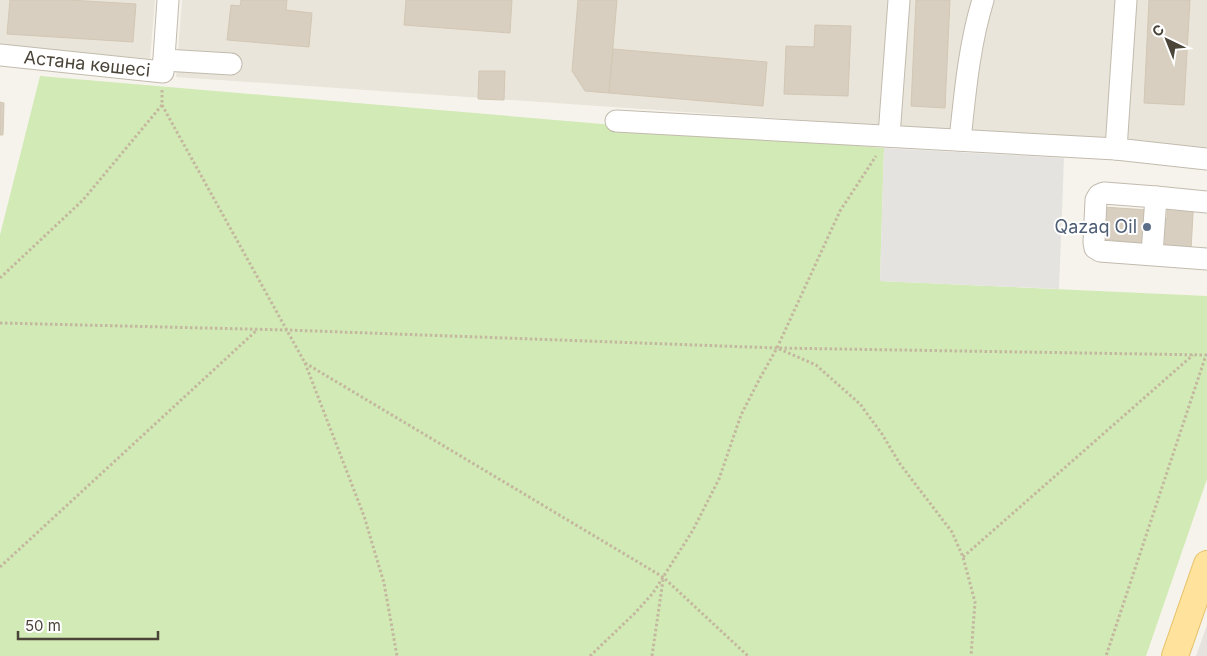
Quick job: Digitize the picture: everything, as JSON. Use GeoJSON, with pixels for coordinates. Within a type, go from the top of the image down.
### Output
{"type":"FeatureCollection","features":[{"type":"Feature","properties":{"kind":"main road"},"geometry":{"type":"LineString","coordinates":[[1175,656],[1207,564]]}},
{"type":"Feature","properties":{"kind":"street","name":"Астана көшесі"},"geometry":{"type":"LineString","coordinates":[[0,55],[163,66],[168,0]]}},
{"type":"Feature","properties":{"kind":"street"},"geometry":{"type":"LineString","coordinates":[[888,136],[899,0]]}},
{"type":"Feature","properties":{"kind":"street"},"geometry":{"type":"LineString","coordinates":[[960,140],[970,58],[983,0]]}},
{"type":"Feature","properties":{"kind":"street"},"geometry":{"type":"LineString","coordinates":[[1116,150],[1126,0]]}},
{"type":"Feature","properties":{"kind":"street"},"geometry":{"type":"LineString","coordinates":[[163,66],[231,64]]}},
{"type":"Feature","properties":{"kind":"street"},"geometry":{"type":"LineString","coordinates":[[616,121],[1116,150],[1207,159]]}},
{"type":"Feature","properties":{"kind":"street"},"geometry":{"type":"LineString","coordinates":[[1207,202],[1104,193],[1099,195],[1096,200],[1094,242],[1095,248],[1100,251],[1207,259]]}},
{"type":"Feature","properties":{"kind":"street"},"geometry":{"type":"LineString","coordinates":[[1152,254],[1156,197]]}},
{"type":"Feature","properties":{"kind":"path"},"geometry":{"type":"LineString","coordinates":[[163,66],[162,105],[305,362],[364,516],[384,582],[397,656]]}},
{"type":"Feature","properties":{"kind":"path"},"geometry":{"type":"LineString","coordinates":[[0,278],[83,200],[162,105]]}},
{"type":"Feature","properties":{"kind":"path"},"geometry":{"type":"LineString","coordinates":[[590,656],[635,613],[652,593],[692,530],[719,478],[741,415],[777,348],[840,211],[888,136]]}},
{"type":"Feature","properties":{"kind":"path"},"geometry":{"type":"LineString","coordinates":[[0,323],[286,330],[777,348],[1207,353],[1106,656]]}},
{"type":"Feature","properties":{"kind":"path"},"geometry":{"type":"LineString","coordinates":[[0,567],[258,330]]}},
{"type":"Feature","properties":{"kind":"path"},"geometry":{"type":"LineString","coordinates":[[777,348],[816,365],[860,404],[882,434],[900,464],[952,532],[962,557],[975,602],[971,656]]}},
{"type":"Feature","properties":{"kind":"path"},"geometry":{"type":"LineString","coordinates":[[962,557],[1194,354]]}},
{"type":"Feature","properties":{"kind":"path"},"geometry":{"type":"LineString","coordinates":[[305,362],[663,577],[748,656]]}},
{"type":"Feature","properties":{"kind":"path"},"geometry":{"type":"LineString","coordinates":[[652,656],[663,577]]}},
{"type":"Feature","properties":{"kind":"shaded area"},"geometry":{"type":"Polygon","coordinates":[[[0,0],[155,0],[150,59],[0,45],[0,0]]]}},
{"type":"Feature","properties":{"kind":"shaded area"},"geometry":{"type":"Polygon","coordinates":[[[182,0],[1207,0],[1207,148],[176,77],[182,0]]]}},
{"type":"Feature","properties":{"kind":"shaded area"},"geometry":{"type":"Polygon","coordinates":[[[884,148],[1064,158],[1059,289],[880,281],[884,148]]]}},
{"type":"Feature","properties":{"kind":"shaded area"},"geometry":{"type":"Polygon","coordinates":[[[1207,625],[1207,656],[1196,656],[1207,625]]]}},
{"type":"Feature","properties":{"kind":"green space"},"geometry":{"type":"Polygon","coordinates":[[[40,76],[884,148],[880,281],[1207,296],[1207,479],[1146,656],[0,656],[0,235],[40,76]]]}},
{"type":"Feature","properties":{"kind":"building"},"geometry":{"type":"Polygon","coordinates":[[[10,0],[70,0],[136,4],[133,42],[7,34],[10,0]]]}},
{"type":"Feature","properties":{"kind":"building"},"geometry":{"type":"Polygon","coordinates":[[[241,0],[287,0],[286,10],[312,13],[309,47],[227,40],[231,5],[240,6],[241,0]]]}},
{"type":"Feature","properties":{"kind":"building"},"geometry":{"type":"Polygon","coordinates":[[[406,0],[512,0],[510,33],[404,25],[406,0]]]}},
{"type":"Feature","properties":{"kind":"building"},"geometry":{"type":"Polygon","coordinates":[[[578,0],[617,0],[609,93],[585,91],[572,71],[578,0]]]}},
{"type":"Feature","properties":{"kind":"building"},"geometry":{"type":"Polygon","coordinates":[[[916,0],[950,0],[945,108],[911,106],[916,0]]]}},
{"type":"Feature","properties":{"kind":"building"},"geometry":{"type":"Polygon","coordinates":[[[1149,0],[1190,0],[1184,105],[1144,103],[1149,0]]]}},
{"type":"Feature","properties":{"kind":"building"},"geometry":{"type":"Polygon","coordinates":[[[815,25],[851,26],[848,96],[784,94],[786,46],[814,47],[815,25]]]}},
{"type":"Feature","properties":{"kind":"building"},"geometry":{"type":"Polygon","coordinates":[[[613,49],[767,62],[763,106],[609,93],[613,49]]]}},
{"type":"Feature","properties":{"kind":"building"},"geometry":{"type":"Polygon","coordinates":[[[479,71],[505,71],[504,100],[478,99],[479,71]]]}},
{"type":"Feature","properties":{"kind":"building"},"geometry":{"type":"Polygon","coordinates":[[[0,102],[4,103],[3,135],[0,135],[0,102]]]}},
{"type":"Feature","properties":{"kind":"building","name":"Qazaq Oil"},"geometry":{"type":"Polygon","coordinates":[[[1168,196],[1194,197],[1190,267],[1164,266],[1165,237],[1145,236],[1144,243],[1100,239],[1103,207],[1148,210],[1149,217],[1167,219],[1168,196]]]}},
{"type":"Feature","properties":{"kind":"place","name":"Qazaq Oil"},"geometry":{"type":"Point","coordinates":[1147,227]}}]}
